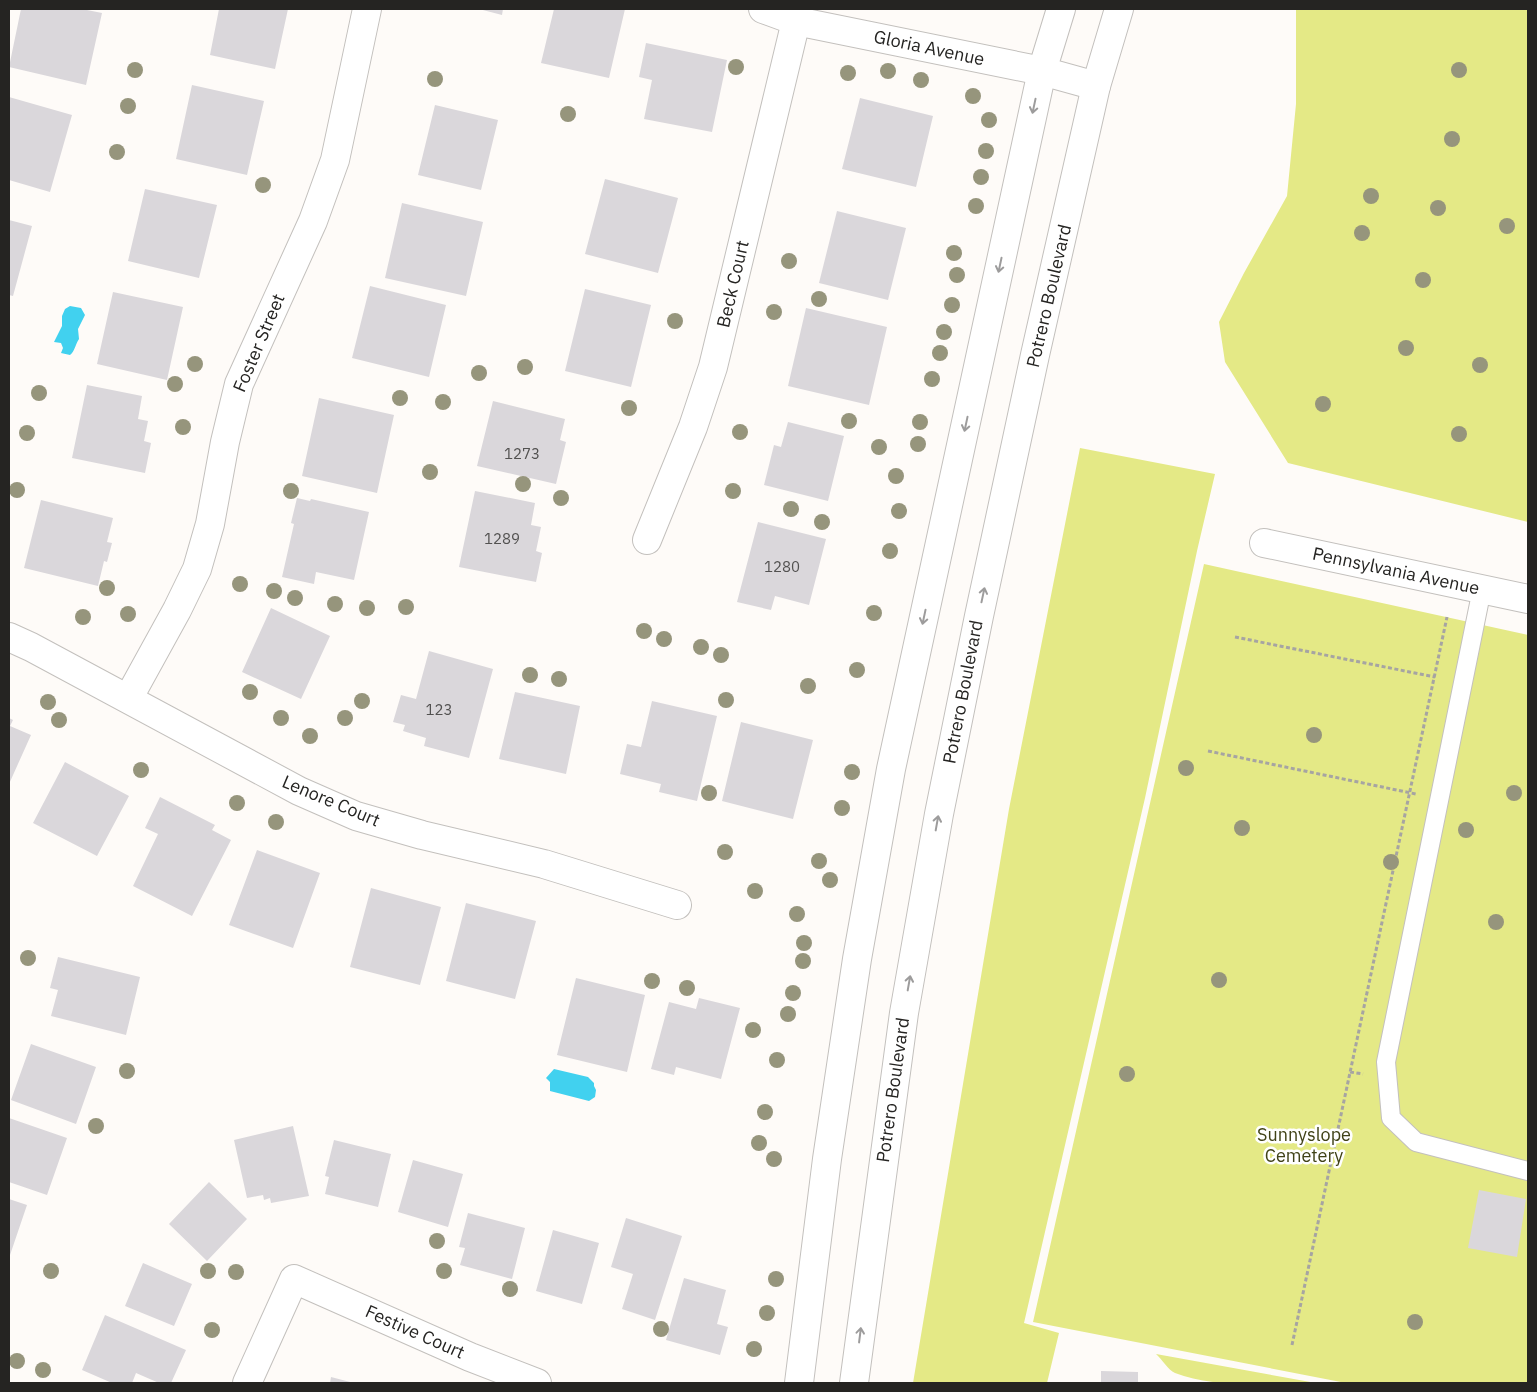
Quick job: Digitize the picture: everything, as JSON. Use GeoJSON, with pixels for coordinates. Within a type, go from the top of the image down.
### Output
{"type":"FeatureCollection","features":[{"type":"Feature","properties":{"kind":"street","name":"Foster Street"},"geometry":{"type":"LineString","coordinates":[[128,699],[177,610],[197,569],[210,524],[225,442],[239,384],[313,221],[335,160],[367,9]]}},
{"type":"Feature","properties":{"kind":"street","name":"Gloria Avenue"},"geometry":{"type":"LineString","coordinates":[[763,9],[796,21],[1042,71],[1096,86]]}},
{"type":"Feature","properties":{"kind":"street"},"geometry":{"type":"LineString","coordinates":[[799,1383],[827,1159],[854,978],[891,769],[1042,71],[1061,9]]}},
{"type":"Feature","properties":{"kind":"street","name":"Potrero Boulevard"},"geometry":{"type":"LineString","coordinates":[[854,1383],[904,1013],[939,814],[983,596],[1096,86],[1119,9]]}},
{"type":"Feature","properties":{"kind":"street","name":"Beck Court"},"geometry":{"type":"LineString","coordinates":[[647,540],[693,426],[713,366],[796,21]]}},
{"type":"Feature","properties":{"kind":"street","name":"Pennsylvania Avenue"},"geometry":{"type":"LineString","coordinates":[[1264,544],[1528,599]]}},
{"type":"Feature","properties":{"kind":"street","name":"Lenore Court"},"geometry":{"type":"LineString","coordinates":[[9,637],[31,646],[299,791],[356,816],[422,835],[544,864],[677,905]]}},
{"type":"Feature","properties":{"kind":"street","name":"Festive Court"},"geometry":{"type":"LineString","coordinates":[[248,1383],[294,1279],[470,1357],[537,1383]]}},
{"type":"Feature","properties":{"kind":"lane"},"geometry":{"type":"LineString","coordinates":[[1482,589],[1386,1062],[1391,1118],[1416,1142],[1528,1171]]}},
{"type":"Feature","properties":{"kind":"path"},"geometry":{"type":"LineString","coordinates":[[1292,1345],[1447,617]]}},
{"type":"Feature","properties":{"kind":"path"},"geometry":{"type":"LineString","coordinates":[[1235,637],[1463,683]]}},
{"type":"Feature","properties":{"kind":"path"},"geometry":{"type":"LineString","coordinates":[[1208,751],[1439,799]]}},
{"type":"Feature","properties":{"kind":"green space"},"geometry":{"type":"Polygon","coordinates":[[[1296,9],[1528,9],[1528,522],[1288,463],[1225,362],[1219,322],[1287,196],[1296,104],[1296,9]]]}},
{"type":"Feature","properties":{"kind":"green space"},"geometry":{"type":"Polygon","coordinates":[[[1080,448],[1215,474],[1145,798],[1024,1323],[1059,1333],[1047,1383],[913,1383],[1009,809],[1080,448]]]}},
{"type":"Feature","properties":{"kind":"green space","name":"Sunnyslope Cemetery"},"geometry":{"type":"Polygon","coordinates":[[[1204,564],[1528,635],[1528,1383],[1346,1383],[1033,1322],[1204,564]]]}},
{"type":"Feature","properties":{"kind":"green space"},"geometry":{"type":"Polygon","coordinates":[[[1156,1354],[1316,1383],[1244,1384],[1191,1378],[1175,1373],[1156,1354]]]}},
{"type":"Feature","properties":{"kind":"water"},"geometry":{"type":"Polygon","coordinates":[[[70,306],[81,308],[85,315],[78,329],[79,339],[70,355],[61,353],[63,348],[61,343],[54,342],[62,326],[62,316],[65,309],[70,306]]]}},
{"type":"Feature","properties":{"kind":"water"},"geometry":{"type":"Polygon","coordinates":[[[554,1069],[588,1077],[594,1083],[595,1097],[589,1101],[550,1091],[550,1082],[546,1078],[554,1069]]]}},
{"type":"Feature","properties":{"kind":"building"},"geometry":{"type":"Polygon","coordinates":[[[21,9],[82,9],[102,13],[86,85],[9,67],[21,9]]]}},
{"type":"Feature","properties":{"kind":"building"},"geometry":{"type":"Polygon","coordinates":[[[219,9],[288,9],[275,69],[210,55],[219,9]]]}},
{"type":"Feature","properties":{"kind":"building"},"geometry":{"type":"Polygon","coordinates":[[[479,9],[503,9],[502,15],[479,9]]]}},
{"type":"Feature","properties":{"kind":"building"},"geometry":{"type":"Polygon","coordinates":[[[554,9],[625,9],[609,78],[541,63],[554,9]]]}},
{"type":"Feature","properties":{"kind":"building"},"geometry":{"type":"Polygon","coordinates":[[[646,43],[727,60],[712,132],[644,119],[652,80],[639,77],[646,43]]]}},
{"type":"Feature","properties":{"kind":"building"},"geometry":{"type":"Polygon","coordinates":[[[192,85],[264,101],[247,175],[176,159],[192,85]]]}},
{"type":"Feature","properties":{"kind":"building"},"geometry":{"type":"Polygon","coordinates":[[[9,97],[72,115],[50,192],[9,180],[9,97]]]}},
{"type":"Feature","properties":{"kind":"building"},"geometry":{"type":"Polygon","coordinates":[[[860,98],[933,116],[916,187],[842,169],[860,98]]]}},
{"type":"Feature","properties":{"kind":"building"},"geometry":{"type":"Polygon","coordinates":[[[435,105],[498,120],[481,190],[418,175],[435,105]]]}},
{"type":"Feature","properties":{"kind":"building"},"geometry":{"type":"Polygon","coordinates":[[[605,179],[678,198],[658,273],[585,254],[605,179]]]}},
{"type":"Feature","properties":{"kind":"building"},"geometry":{"type":"Polygon","coordinates":[[[145,189],[217,205],[199,278],[128,261],[145,189]]]}},
{"type":"Feature","properties":{"kind":"building"},"geometry":{"type":"Polygon","coordinates":[[[402,203],[483,222],[466,296],[385,278],[402,203]]]}},
{"type":"Feature","properties":{"kind":"building"},"geometry":{"type":"Polygon","coordinates":[[[837,211],[906,228],[888,300],[819,283],[837,211]]]}},
{"type":"Feature","properties":{"kind":"building"},"geometry":{"type":"Polygon","coordinates":[[[9,220],[32,226],[13,296],[9,295],[9,220]]]}},
{"type":"Feature","properties":{"kind":"building"},"geometry":{"type":"Polygon","coordinates":[[[370,286],[446,305],[429,377],[352,358],[370,286]]]}},
{"type":"Feature","properties":{"kind":"building"},"geometry":{"type":"Polygon","coordinates":[[[585,289],[651,305],[631,387],[565,371],[585,289]]]}},
{"type":"Feature","properties":{"kind":"building"},"geometry":{"type":"Polygon","coordinates":[[[113,292],[183,307],[167,380],[97,364],[113,292]]]}},
{"type":"Feature","properties":{"kind":"building"},"geometry":{"type":"Polygon","coordinates":[[[806,308],[887,327],[869,405],[788,386],[806,308]]]}},
{"type":"Feature","properties":{"kind":"building"},"geometry":{"type":"Polygon","coordinates":[[[87,385],[142,396],[138,419],[148,421],[144,441],[151,443],[145,473],[72,458],[87,385]]]}},
{"type":"Feature","properties":{"kind":"building"},"geometry":{"type":"Polygon","coordinates":[[[319,398],[394,415],[377,493],[302,476],[319,398]]]}},
{"type":"Feature","properties":{"kind":"building"},"geometry":{"type":"Polygon","coordinates":[[[493,401],[565,419],[560,440],[566,442],[556,484],[477,466],[493,401]]]}},
{"type":"Feature","properties":{"kind":"building"},"geometry":{"type":"Polygon","coordinates":[[[788,422],[844,436],[828,501],[764,485],[774,445],[781,447],[788,422]]]}},
{"type":"Feature","properties":{"kind":"building"},"geometry":{"type":"Polygon","coordinates":[[[475,491],[535,503],[531,525],[541,527],[536,551],[542,553],[536,582],[459,567],[475,491]]]}},
{"type":"Feature","properties":{"kind":"building"},"geometry":{"type":"Polygon","coordinates":[[[297,498],[310,501],[311,499],[369,512],[354,580],[316,572],[314,584],[282,577],[294,524],[291,523],[297,498]]]}},
{"type":"Feature","properties":{"kind":"building"},"geometry":{"type":"Polygon","coordinates":[[[41,500],[113,518],[107,542],[112,543],[107,562],[104,561],[98,586],[24,568],[41,500]]]}},
{"type":"Feature","properties":{"kind":"building"},"geometry":{"type":"Polygon","coordinates":[[[758,522],[826,539],[809,605],[775,596],[771,610],[737,602],[758,522]]]}},
{"type":"Feature","properties":{"kind":"building"},"geometry":{"type":"Polygon","coordinates":[[[271,608],[330,636],[301,699],[242,672],[271,608]]]}},
{"type":"Feature","properties":{"kind":"building"},"geometry":{"type":"Polygon","coordinates":[[[429,651],[493,669],[469,758],[424,746],[426,738],[403,731],[405,725],[393,722],[401,695],[416,699],[429,651]]]}},
{"type":"Feature","properties":{"kind":"building"},"geometry":{"type":"Polygon","coordinates":[[[515,692],[580,706],[566,774],[499,759],[515,692]]]}},
{"type":"Feature","properties":{"kind":"building"},"geometry":{"type":"Polygon","coordinates":[[[652,701],[717,716],[697,801],[659,792],[661,784],[620,774],[627,744],[641,747],[652,701]]]}},
{"type":"Feature","properties":{"kind":"building"},"geometry":{"type":"Polygon","coordinates":[[[9,718],[13,720],[10,726],[31,735],[9,784],[9,718]]]}},
{"type":"Feature","properties":{"kind":"building"},"geometry":{"type":"Polygon","coordinates":[[[741,722],[813,740],[793,819],[722,801],[741,722]]]}},
{"type":"Feature","properties":{"kind":"building"},"geometry":{"type":"Polygon","coordinates":[[[65,762],[129,796],[97,856],[33,823],[65,762]]]}},
{"type":"Feature","properties":{"kind":"building"},"geometry":{"type":"Polygon","coordinates":[[[160,797],[215,825],[212,830],[231,840],[192,916],[133,886],[158,834],[145,828],[160,797]]]}},
{"type":"Feature","properties":{"kind":"building"},"geometry":{"type":"Polygon","coordinates":[[[257,850],[320,873],[293,948],[229,925],[257,850]]]}},
{"type":"Feature","properties":{"kind":"building"},"geometry":{"type":"Polygon","coordinates":[[[371,888],[441,907],[420,985],[350,967],[371,888]]]}},
{"type":"Feature","properties":{"kind":"building"},"geometry":{"type":"Polygon","coordinates":[[[466,903],[536,921],[515,999],[446,981],[466,903]]]}},
{"type":"Feature","properties":{"kind":"building"},"geometry":{"type":"Polygon","coordinates":[[[58,957],[140,977],[126,1035],[51,1016],[58,990],[50,988],[58,957]]]}},
{"type":"Feature","properties":{"kind":"building"},"geometry":{"type":"Polygon","coordinates":[[[576,978],[645,995],[627,1072],[557,1055],[576,978]]]}},
{"type":"Feature","properties":{"kind":"building"},"geometry":{"type":"Polygon","coordinates":[[[699,998],[740,1008],[721,1079],[676,1067],[674,1075],[651,1069],[669,1002],[696,1009],[699,998]]]}},
{"type":"Feature","properties":{"kind":"building"},"geometry":{"type":"Polygon","coordinates":[[[31,1044],[96,1067],[76,1124],[11,1100],[31,1044]]]}},
{"type":"Feature","properties":{"kind":"building"},"geometry":{"type":"Polygon","coordinates":[[[9,1118],[67,1138],[47,1195],[9,1182],[9,1118]]]}},
{"type":"Feature","properties":{"kind":"building"},"geometry":{"type":"Polygon","coordinates":[[[293,1126],[309,1196],[271,1203],[270,1198],[264,1200],[263,1195],[247,1198],[234,1140],[293,1126]]]}},
{"type":"Feature","properties":{"kind":"building"},"geometry":{"type":"Polygon","coordinates":[[[334,1140],[391,1154],[378,1207],[325,1194],[329,1177],[325,1176],[334,1140]]]}},
{"type":"Feature","properties":{"kind":"building"},"geometry":{"type":"Polygon","coordinates":[[[413,1160],[463,1174],[448,1227],[398,1212],[413,1160]]]}},
{"type":"Feature","properties":{"kind":"building"},"geometry":{"type":"Polygon","coordinates":[[[209,1182],[247,1219],[207,1261],[169,1224],[209,1182]]]}},
{"type":"Feature","properties":{"kind":"building"},"geometry":{"type":"Polygon","coordinates":[[[1479,1190],[1526,1199],[1517,1257],[1468,1248],[1479,1190]]]}},
{"type":"Feature","properties":{"kind":"building"},"geometry":{"type":"Polygon","coordinates":[[[9,1199],[27,1205],[9,1258],[9,1199]]]}},
{"type":"Feature","properties":{"kind":"building"},"geometry":{"type":"Polygon","coordinates":[[[468,1213],[525,1228],[512,1279],[460,1265],[465,1248],[459,1247],[468,1213]]]}},
{"type":"Feature","properties":{"kind":"building"},"geometry":{"type":"Polygon","coordinates":[[[626,1218],[682,1236],[655,1320],[622,1309],[633,1274],[611,1267],[626,1218]]]}},
{"type":"Feature","properties":{"kind":"building"},"geometry":{"type":"Polygon","coordinates":[[[553,1230],[599,1243],[582,1304],[536,1291],[553,1230]]]}},
{"type":"Feature","properties":{"kind":"building"},"geometry":{"type":"Polygon","coordinates":[[[143,1263],[192,1284],[174,1326],[125,1306],[143,1263]]]}},
{"type":"Feature","properties":{"kind":"building"},"geometry":{"type":"Polygon","coordinates":[[[684,1278],[726,1290],[717,1324],[728,1327],[720,1355],[666,1340],[684,1278]]]}},
{"type":"Feature","properties":{"kind":"building"},"geometry":{"type":"Polygon","coordinates":[[[105,1315],[186,1350],[171,1383],[159,1383],[136,1373],[132,1383],[112,1383],[82,1370],[105,1315]]]}},
{"type":"Feature","properties":{"kind":"building"},"geometry":{"type":"Polygon","coordinates":[[[1101,1371],[1138,1372],[1138,1383],[1101,1383],[1101,1371]]]}},
{"type":"Feature","properties":{"kind":"building"},"geometry":{"type":"Polygon","coordinates":[[[331,1377],[354,1383],[330,1383],[331,1377]]]}}]}
